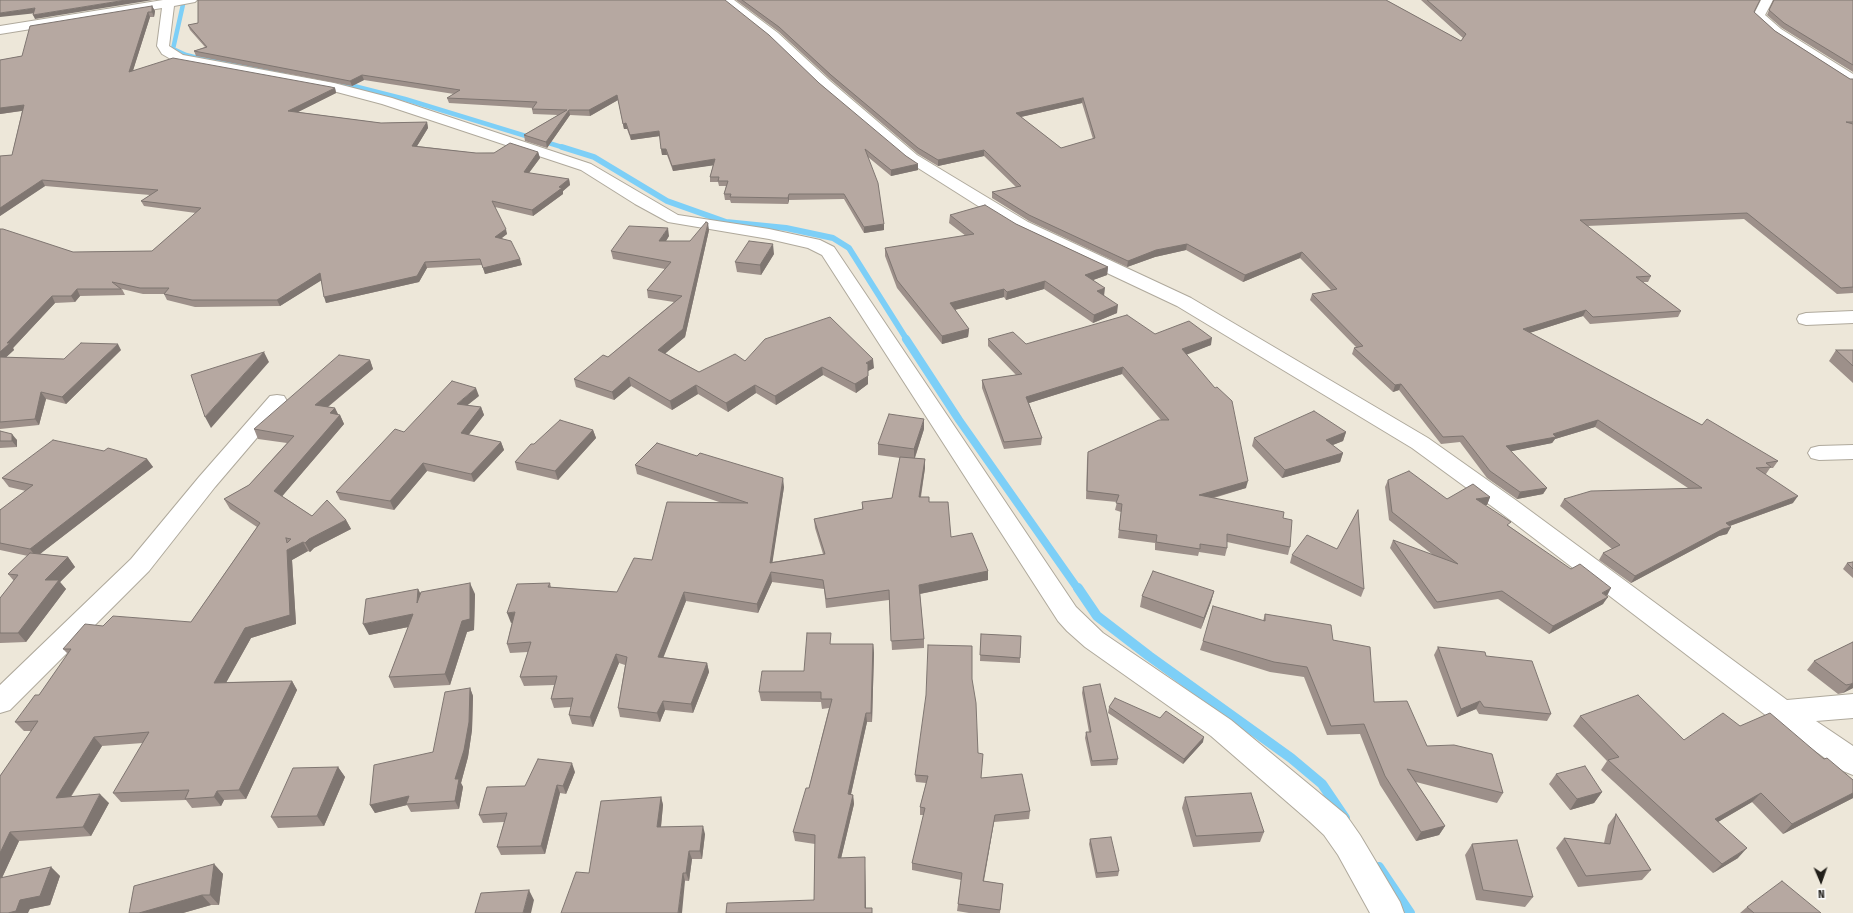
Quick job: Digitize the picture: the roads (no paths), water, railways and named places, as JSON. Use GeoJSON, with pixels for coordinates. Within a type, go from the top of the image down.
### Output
{"type":"FeatureCollection","features":[{"type":"Feature","properties":{"kind":"street"},"geometry":{"type":"LineString","coordinates":[[0,30],[191,0]]}},
{"type":"Feature","properties":{"kind":"street"},"geometry":{"type":"LineString","coordinates":[[727,0],[774,36],[825,84],[912,158],[1022,226],[1184,302],[1409,437],[1509,507],[1782,712],[1853,762]]}},
{"type":"Feature","properties":{"kind":"street"},"geometry":{"type":"LineString","coordinates":[[1767,0],[1760,17],[1777,32],[1853,80]]}},
{"type":"Feature","properties":{"kind":"street"},"geometry":{"type":"LineString","coordinates":[[171,2],[163,46],[166,51],[179,58],[334,87],[386,101],[586,167],[641,201],[674,219],[814,244],[828,252],[845,274],[1063,607],[1076,624],[1094,640],[1221,728],[1320,811],[1335,825],[1349,845],[1388,913]]}},
{"type":"Feature","properties":{"kind":"street"},"geometry":{"type":"LineString","coordinates":[[1806,319],[1853,317]]}},
{"type":"Feature","properties":{"kind":"street"},"geometry":{"type":"LineString","coordinates":[[0,702],[140,565],[207,482],[277,401]]}},
{"type":"Feature","properties":{"kind":"street"},"geometry":{"type":"LineString","coordinates":[[1819,453],[1853,452]]}},
{"type":"Feature","properties":{"kind":"street"},"geometry":{"type":"LineString","coordinates":[[1782,712],[1853,706]]}},
{"type":"Feature","properties":{"kind":"waterway"},"geometry":{"type":"LineString","coordinates":[[184,0],[173,49],[186,55],[202,59],[285,73]]}},
{"type":"Feature","properties":{"kind":"waterway"},"geometry":{"type":"LineString","coordinates":[[342,83],[405,99],[565,148]]}},
{"type":"Feature","properties":{"kind":"waterway"},"geometry":{"type":"LineString","coordinates":[[562,147],[594,157],[667,201],[726,222],[786,228],[833,238],[849,248],[907,340]]}},
{"type":"Feature","properties":{"kind":"waterway"},"geometry":{"type":"LineString","coordinates":[[906,339],[959,420],[1078,589]]}},
{"type":"Feature","properties":{"kind":"waterway"},"geometry":{"type":"LineString","coordinates":[[1078,588],[1097,616],[1149,656],[1291,758],[1322,784],[1345,818]]}},
{"type":"Feature","properties":{"kind":"waterway"},"geometry":{"type":"LineString","coordinates":[[1379,867],[1410,913]]}}]}
